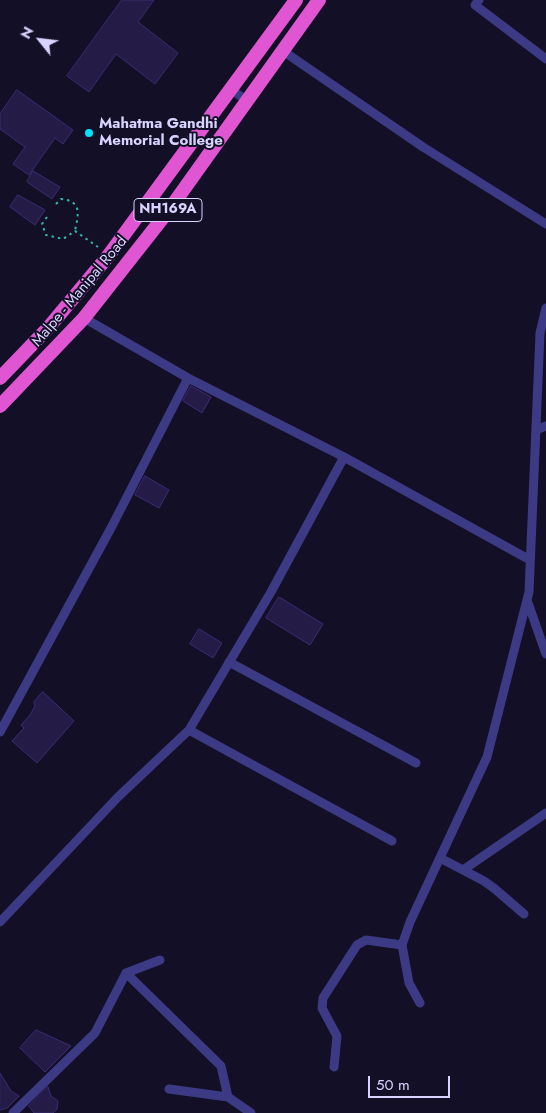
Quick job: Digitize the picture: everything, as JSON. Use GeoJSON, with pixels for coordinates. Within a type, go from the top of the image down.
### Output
{"type":"FeatureCollection","features":[{"type":"Feature","properties":{"kind":"highway","name":"Malpe - Manipal Road"},"geometry":{"type":"LineString","coordinates":[[0,378],[49,327],[109,255],[296,0]]}},
{"type":"Feature","properties":{"kind":"highway","name":"Malpe - Manipal Road"},"geometry":{"type":"LineString","coordinates":[[0,406],[84,318],[169,210],[319,0]]}},
{"type":"Feature","properties":{"kind":"street"},"geometry":{"type":"LineString","coordinates":[[479,0],[475,5],[546,59]]}},
{"type":"Feature","properties":{"kind":"street"},"geometry":{"type":"LineString","coordinates":[[282,51],[423,147],[546,224]]}},
{"type":"Feature","properties":{"kind":"street"},"geometry":{"type":"LineString","coordinates":[[231,89],[247,101]]}},
{"type":"Feature","properties":{"kind":"street"},"geometry":{"type":"LineString","coordinates":[[420,1003],[409,983],[402,945],[410,922],[487,757],[528,600],[540,333],[546,308]]}},
{"type":"Feature","properties":{"kind":"street"},"geometry":{"type":"LineString","coordinates":[[84,318],[188,378],[344,457],[530,560]]}},
{"type":"Feature","properties":{"kind":"street"},"geometry":{"type":"LineString","coordinates":[[0,732],[111,528],[188,378]]}},
{"type":"Feature","properties":{"kind":"street"},"geometry":{"type":"LineString","coordinates":[[536,407],[546,404]]}},
{"type":"Feature","properties":{"kind":"street"},"geometry":{"type":"LineString","coordinates":[[536,430],[546,426]]}},
{"type":"Feature","properties":{"kind":"street"},"geometry":{"type":"LineString","coordinates":[[0,922],[118,797],[189,730],[271,592],[344,457]]}},
{"type":"Feature","properties":{"kind":"street"},"geometry":{"type":"LineString","coordinates":[[528,600],[546,654]]}},
{"type":"Feature","properties":{"kind":"street"},"geometry":{"type":"LineString","coordinates":[[229,662],[416,763]]}},
{"type":"Feature","properties":{"kind":"street"},"geometry":{"type":"LineString","coordinates":[[189,730],[392,841]]}},
{"type":"Feature","properties":{"kind":"street"},"geometry":{"type":"LineString","coordinates":[[462,870],[546,813]]}},
{"type":"Feature","properties":{"kind":"street"},"geometry":{"type":"LineString","coordinates":[[440,858],[496,888],[524,914]]}},
{"type":"Feature","properties":{"kind":"street"},"geometry":{"type":"LineString","coordinates":[[334,1067],[337,1036],[322,1008],[323,998],[357,945],[366,940],[402,945]]}},
{"type":"Feature","properties":{"kind":"street"},"geometry":{"type":"LineString","coordinates":[[13,1113],[95,1033],[126,973],[160,960]]}},
{"type":"Feature","properties":{"kind":"street"},"geometry":{"type":"LineString","coordinates":[[126,973],[221,1066],[228,1097]]}},
{"type":"Feature","properties":{"kind":"street"},"geometry":{"type":"LineString","coordinates":[[169,1089],[228,1097],[251,1113]]}},
{"type":"Feature","properties":{"kind":"path"},"geometry":{"type":"LineString","coordinates":[[46,217],[42,224],[46,235],[63,239],[75,231],[78,212],[76,205],[70,200],[61,199],[56,204]]}},
{"type":"Feature","properties":{"kind":"path"},"geometry":{"type":"LineString","coordinates":[[75,231],[109,255]]}},
{"type":"Feature","properties":{"kind":"building"},"geometry":{"type":"Polygon","coordinates":[[[122,0],[154,0],[138,22],[178,53],[155,84],[116,54],[89,92],[67,76],[122,0]]]}},
{"type":"Feature","properties":{"kind":"building"},"geometry":{"type":"Polygon","coordinates":[[[17,90],[73,130],[63,144],[55,138],[29,175],[13,164],[25,147],[0,129],[0,114],[17,90]]]}},
{"type":"Feature","properties":{"kind":"building"},"geometry":{"type":"Polygon","coordinates":[[[33,171],[60,187],[52,199],[27,182],[33,171]]]}},
{"type":"Feature","properties":{"kind":"building"},"geometry":{"type":"Polygon","coordinates":[[[18,195],[45,210],[35,225],[10,207],[18,195]]]}},
{"type":"Feature","properties":{"kind":"building"},"geometry":{"type":"Polygon","coordinates":[[[191,386],[211,397],[202,413],[183,401],[191,386]]]}},
{"type":"Feature","properties":{"kind":"building"},"geometry":{"type":"Polygon","coordinates":[[[145,476],[169,490],[159,508],[135,495],[145,476]]]}},
{"type":"Feature","properties":{"kind":"building"},"geometry":{"type":"Polygon","coordinates":[[[279,597],[323,624],[310,645],[266,618],[279,597]]]}},
{"type":"Feature","properties":{"kind":"building"},"geometry":{"type":"Polygon","coordinates":[[[199,629],[222,643],[213,658],[190,644],[199,629]]]}},
{"type":"Feature","properties":{"kind":"building"},"geometry":{"type":"Polygon","coordinates":[[[43,692],[74,721],[37,763],[12,741],[24,728],[21,725],[30,715],[35,706],[34,702],[43,692]]]}},
{"type":"Feature","properties":{"kind":"building"},"geometry":{"type":"Polygon","coordinates":[[[36,1030],[71,1046],[45,1072],[20,1048],[36,1030]]]}},
{"type":"Feature","properties":{"kind":"building"},"geometry":{"type":"Polygon","coordinates":[[[0,1073],[11,1091],[19,1096],[7,1108],[0,1110],[0,1073]]]}},
{"type":"Feature","properties":{"kind":"building"},"geometry":{"type":"Polygon","coordinates":[[[48,1087],[51,1096],[58,1101],[57,1109],[53,1113],[34,1113],[29,1106],[48,1087]]]}},
{"type":"Feature","properties":{"kind":"place","name":"Mahatma Gandhi Memorial College"},"geometry":{"type":"Point","coordinates":[89,133]}}]}
